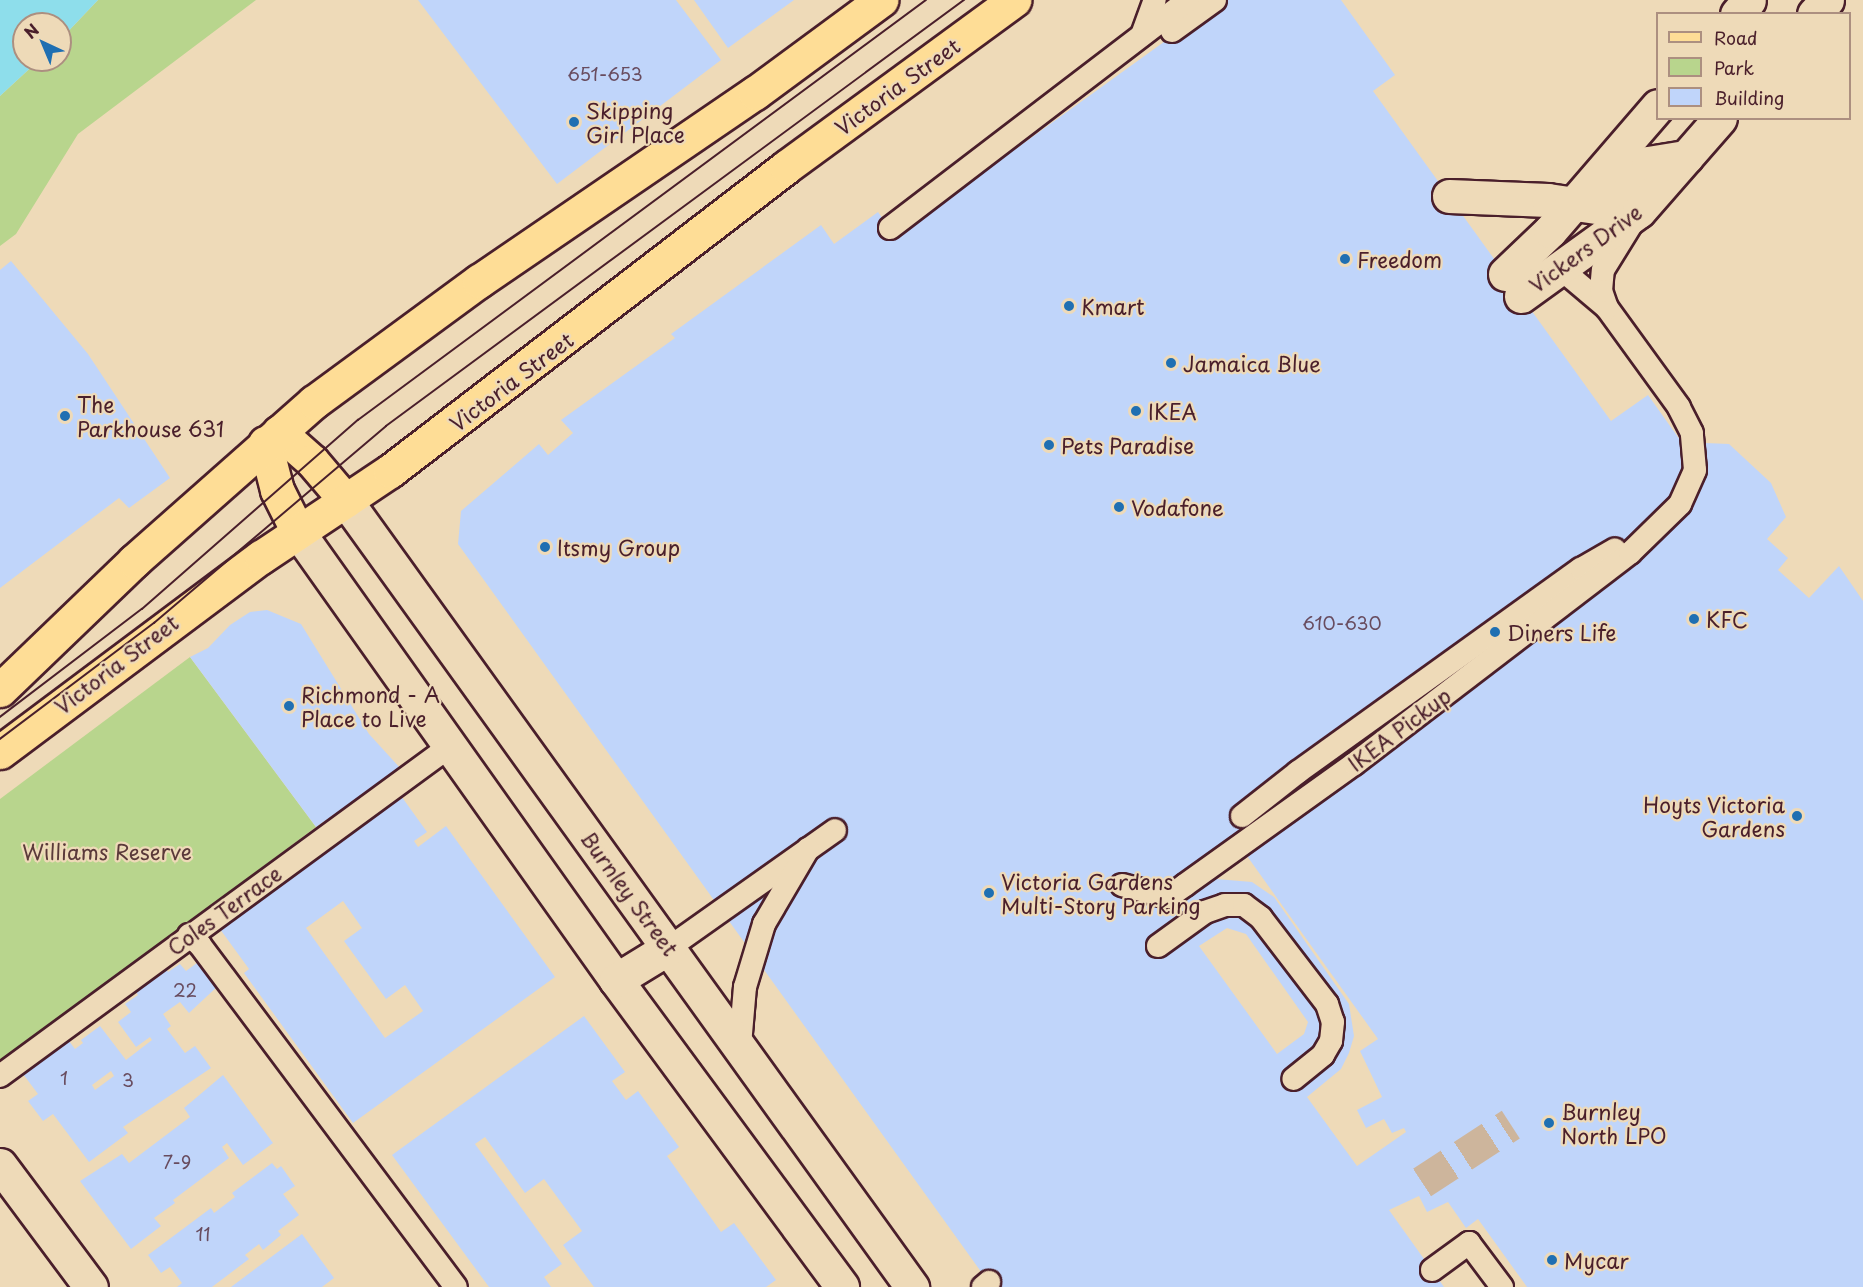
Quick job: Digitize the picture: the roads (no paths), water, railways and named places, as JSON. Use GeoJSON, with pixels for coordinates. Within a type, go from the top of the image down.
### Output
{"type":"FeatureCollection","features":[{"type":"Feature","properties":{"kind":"main road"},"geometry":{"type":"LineString","coordinates":[[0,690],[134,561],[272,437],[479,281],[755,93],[881,0]]}},
{"type":"Feature","properties":{"kind":"main road","name":"Victoria Street"},"geometry":{"type":"LineString","coordinates":[[0,752],[298,532],[346,501],[561,343],[786,167],[1014,0]]}},
{"type":"Feature","properties":{"kind":"main road"},"geometry":{"type":"LineString","coordinates":[[1739,12],[1749,0]]}},
{"type":"Feature","properties":{"kind":"main road"},"geometry":{"type":"LineString","coordinates":[[1816,12],[1827,0]]}},
{"type":"Feature","properties":{"kind":"main road","name":"Vickers Drive"},"geometry":{"type":"LineString","coordinates":[[1656,108],[1575,203],[1513,285],[1561,269],[1643,207],[1718,120]]}},
{"type":"Feature","properties":{"kind":"main road"},"geometry":{"type":"LineString","coordinates":[[1449,195],[1604,207],[1648,163],[1687,157]]}},
{"type":"Feature","properties":{"kind":"main road"},"geometry":{"type":"LineString","coordinates":[[272,437],[312,461],[346,501]]}},
{"type":"Feature","properties":{"kind":"main road"},"geometry":{"type":"LineString","coordinates":[[272,437],[277,490],[298,532],[616,980],[842,1287]]}},
{"type":"Feature","properties":{"kind":"main road","name":"Burnley Street"},"geometry":{"type":"LineString","coordinates":[[346,501],[670,947],[912,1287]]}},
{"type":"Feature","properties":{"kind":"main road"},"geometry":{"type":"LineString","coordinates":[[616,980],[670,947]]}},
{"type":"Feature","properties":{"kind":"main road"},"geometry":{"type":"LineString","coordinates":[[0,1165],[92,1287]]}},
{"type":"Feature","properties":{"kind":"lane"},"geometry":{"type":"LineString","coordinates":[[1141,36],[1155,0]]}},
{"type":"Feature","properties":{"kind":"lane"},"geometry":{"type":"LineString","coordinates":[[890,228],[1188,0]]}},
{"type":"Feature","properties":{"kind":"lane"},"geometry":{"type":"LineString","coordinates":[[1124,71],[1127,64],[1215,0]]}},
{"type":"Feature","properties":{"kind":"lane","name":"IKEA Pickup"},"geometry":{"type":"LineString","coordinates":[[1122,885],[1168,897],[1364,756],[1630,553],[1680,504],[1693,478],[1696,458],[1692,433],[1679,407],[1607,308],[1601,291],[1603,270],[1643,207]]}},
{"type":"Feature","properties":{"kind":"lane"},"geometry":{"type":"LineString","coordinates":[[1561,269],[1607,308]]}},
{"type":"Feature","properties":{"kind":"lane","name":"IKEA Pickup"},"geometry":{"type":"LineString","coordinates":[[1242,816],[1298,772],[1581,569],[1661,524]]}},
{"type":"Feature","properties":{"kind":"lane","name":"Coles Terrace"},"geometry":{"type":"LineString","coordinates":[[0,1076],[189,935],[450,746]]}},
{"type":"Feature","properties":{"kind":"lane"},"geometry":{"type":"LineString","coordinates":[[670,947],[835,830]]}},
{"type":"Feature","properties":{"kind":"lane"},"geometry":{"type":"LineString","coordinates":[[740,1045],[745,987],[764,924],[808,849]]}},
{"type":"Feature","properties":{"kind":"lane"},"geometry":{"type":"LineString","coordinates":[[1158,946],[1205,912],[1225,905],[1244,905],[1261,918],[1327,1004],[1333,1022],[1331,1041],[1323,1055],[1293,1079]]}},
{"type":"Feature","properties":{"kind":"lane"},"geometry":{"type":"LineString","coordinates":[[189,935],[200,945],[456,1287]]}},
{"type":"Feature","properties":{"kind":"lane"},"geometry":{"type":"LineString","coordinates":[[1432,1270],[1469,1243],[1502,1287]]}},
{"type":"Feature","properties":{"kind":"water"},"geometry":{"type":"Polygon","coordinates":[[[0,0],[98,0],[72,27],[72,12],[12,12],[12,72],[26,72],[0,96],[0,0]]]}},
{"type":"Feature","properties":{"kind":"tunnel"},"geometry":{"type":"LineString","coordinates":[[1422,1182],[1511,1124]]}},
{"type":"Feature","properties":{"kind":"tram line"},"geometry":{"type":"LineString","coordinates":[[0,717],[142,609],[358,420],[926,0]]}},
{"type":"Feature","properties":{"kind":"tram line"},"geometry":{"type":"LineString","coordinates":[[0,739],[154,623],[386,426],[964,0]]}},
{"type":"Feature","properties":{"kind":"place","name":"Skipping Girl Place"},"geometry":{"type":"Point","coordinates":[574,122]}},
{"type":"Feature","properties":{"kind":"place","name":"Freedom"},"geometry":{"type":"Point","coordinates":[1345,259]}},
{"type":"Feature","properties":{"kind":"place","name":"Kmart"},"geometry":{"type":"Point","coordinates":[1069,306]}},
{"type":"Feature","properties":{"kind":"place","name":"Jamaica Blue"},"geometry":{"type":"Point","coordinates":[1171,363]}},
{"type":"Feature","properties":{"kind":"place","name":"IKEA"},"geometry":{"type":"Point","coordinates":[1136,411]}},
{"type":"Feature","properties":{"kind":"place","name":"The Parkhouse 631"},"geometry":{"type":"Point","coordinates":[65,416]}},
{"type":"Feature","properties":{"kind":"place","name":"Pets Paradise"},"geometry":{"type":"Point","coordinates":[1049,445]}},
{"type":"Feature","properties":{"kind":"place","name":"Vodafone"},"geometry":{"type":"Point","coordinates":[1119,507]}},
{"type":"Feature","properties":{"kind":"place","name":"Itsmy Group"},"geometry":{"type":"Point","coordinates":[545,547]}},
{"type":"Feature","properties":{"kind":"place","name":"KFC"},"geometry":{"type":"Point","coordinates":[1694,619]}},
{"type":"Feature","properties":{"kind":"place","name":"Diners Life"},"geometry":{"type":"Point","coordinates":[1495,632]}},
{"type":"Feature","properties":{"kind":"place","name":"Richmond - A Place to Live"},"geometry":{"type":"Point","coordinates":[289,706]}},
{"type":"Feature","properties":{"kind":"place","name":"Hoyts Victoria Gardens"},"geometry":{"type":"Point","coordinates":[1797,816]}},
{"type":"Feature","properties":{"kind":"place","name":"Victoria Gardens Multi-Story Parking"},"geometry":{"type":"Point","coordinates":[989,893]}},
{"type":"Feature","properties":{"kind":"place","name":"Burnley North LPO"},"geometry":{"type":"Point","coordinates":[1549,1123]}},
{"type":"Feature","properties":{"kind":"place","name":"Mycar"},"geometry":{"type":"Point","coordinates":[1552,1260]}},
{"type":"Feature","properties":{"kind":"park label","name":"Williams Reserve"},"geometry":{"type":"Point","coordinates":[107,851]}}]}
